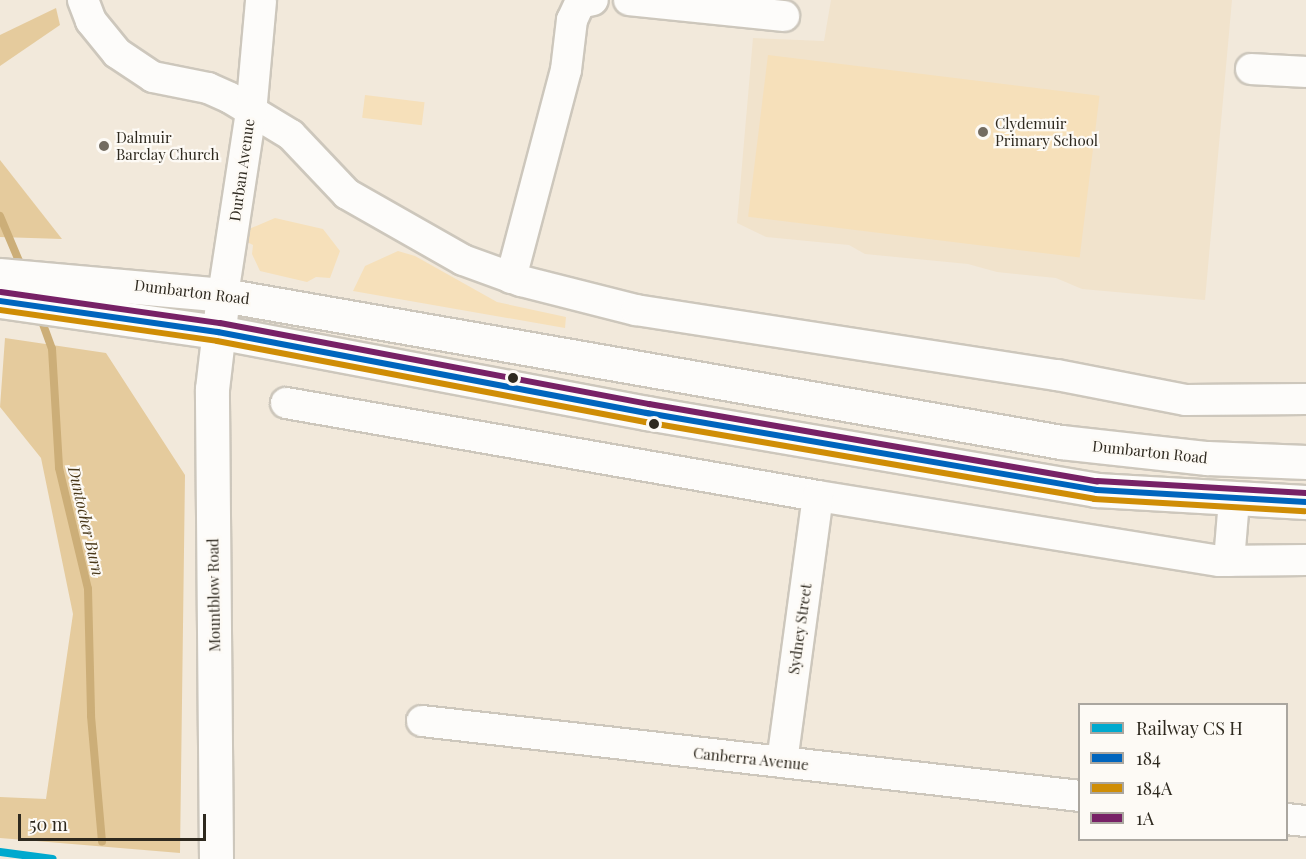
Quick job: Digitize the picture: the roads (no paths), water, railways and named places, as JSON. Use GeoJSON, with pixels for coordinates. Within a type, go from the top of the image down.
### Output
{"type":"FeatureCollection","features":[{"type":"Feature","properties":{"kind":"main road","name":"Dumbarton Road"},"geometry":{"type":"LineString","coordinates":[[5,288],[124,283],[224,296],[1061,442],[1207,458],[1306,462]]}},
{"type":"Feature","properties":{"kind":"main road","name":"Dumbarton Road"},"geometry":{"type":"LineString","coordinates":[[5,288],[137,318],[1018,478],[1096,490],[1234,500],[1306,502]]}},
{"type":"Feature","properties":{"kind":"main road","name":"Mountblow Road"},"geometry":{"type":"LineString","coordinates":[[216,854],[212,389],[224,296]]}},
{"type":"Feature","properties":{"kind":"street","name":"Durban Avenue"},"geometry":{"type":"LineString","coordinates":[[83,0],[91,21],[117,53],[153,77],[208,88],[251,113],[224,296]]}},
{"type":"Feature","properties":{"kind":"street"},"geometry":{"type":"LineString","coordinates":[[261,0],[251,113],[291,135],[346,194],[463,260],[511,278],[636,310],[1056,375],[1186,400],[1306,399]]}},
{"type":"Feature","properties":{"kind":"street"},"geometry":{"type":"LineString","coordinates":[[511,278],[566,70],[572,20],[580,3],[593,0]]}},
{"type":"Feature","properties":{"kind":"street"},"geometry":{"type":"LineString","coordinates":[[629,0],[784,16]]}},
{"type":"Feature","properties":{"kind":"street"},"geometry":{"type":"LineString","coordinates":[[1251,69],[1306,72]]}},
{"type":"Feature","properties":{"kind":"street"},"geometry":{"type":"LineString","coordinates":[[286,403],[818,496],[1229,561],[1306,560]]}},
{"type":"Feature","properties":{"kind":"street","name":"Sydney Street"},"geometry":{"type":"LineString","coordinates":[[782,762],[818,496]]}},
{"type":"Feature","properties":{"kind":"street"},"geometry":{"type":"LineString","coordinates":[[1229,561],[1234,500]]}},
{"type":"Feature","properties":{"kind":"street","name":"Canberra Avenue"},"geometry":{"type":"LineString","coordinates":[[422,721],[1078,796]]}},
{"type":"Feature","properties":{"kind":"street"},"geometry":{"type":"LineString","coordinates":[[1288,819],[1306,821]]}},
{"type":"Feature","properties":{"kind":"waterway","name":"Duntocher Burn"},"geometry":{"type":"LineString","coordinates":[[0,216],[22,268]]}},
{"type":"Feature","properties":{"kind":"waterway","name":"Duntocher Burn"},"geometry":{"type":"LineString","coordinates":[[40,316],[52,349],[59,468],[88,589],[91,716],[102,842]]}},
{"type":"Feature","properties":{"kind":"place","name":"Clydemuir Primary School"},"geometry":{"type":"Point","coordinates":[983,132]}},
{"type":"Feature","properties":{"kind":"place","name":"Dalmuir Barclay Church"},"geometry":{"type":"Point","coordinates":[104,146]}}]}
